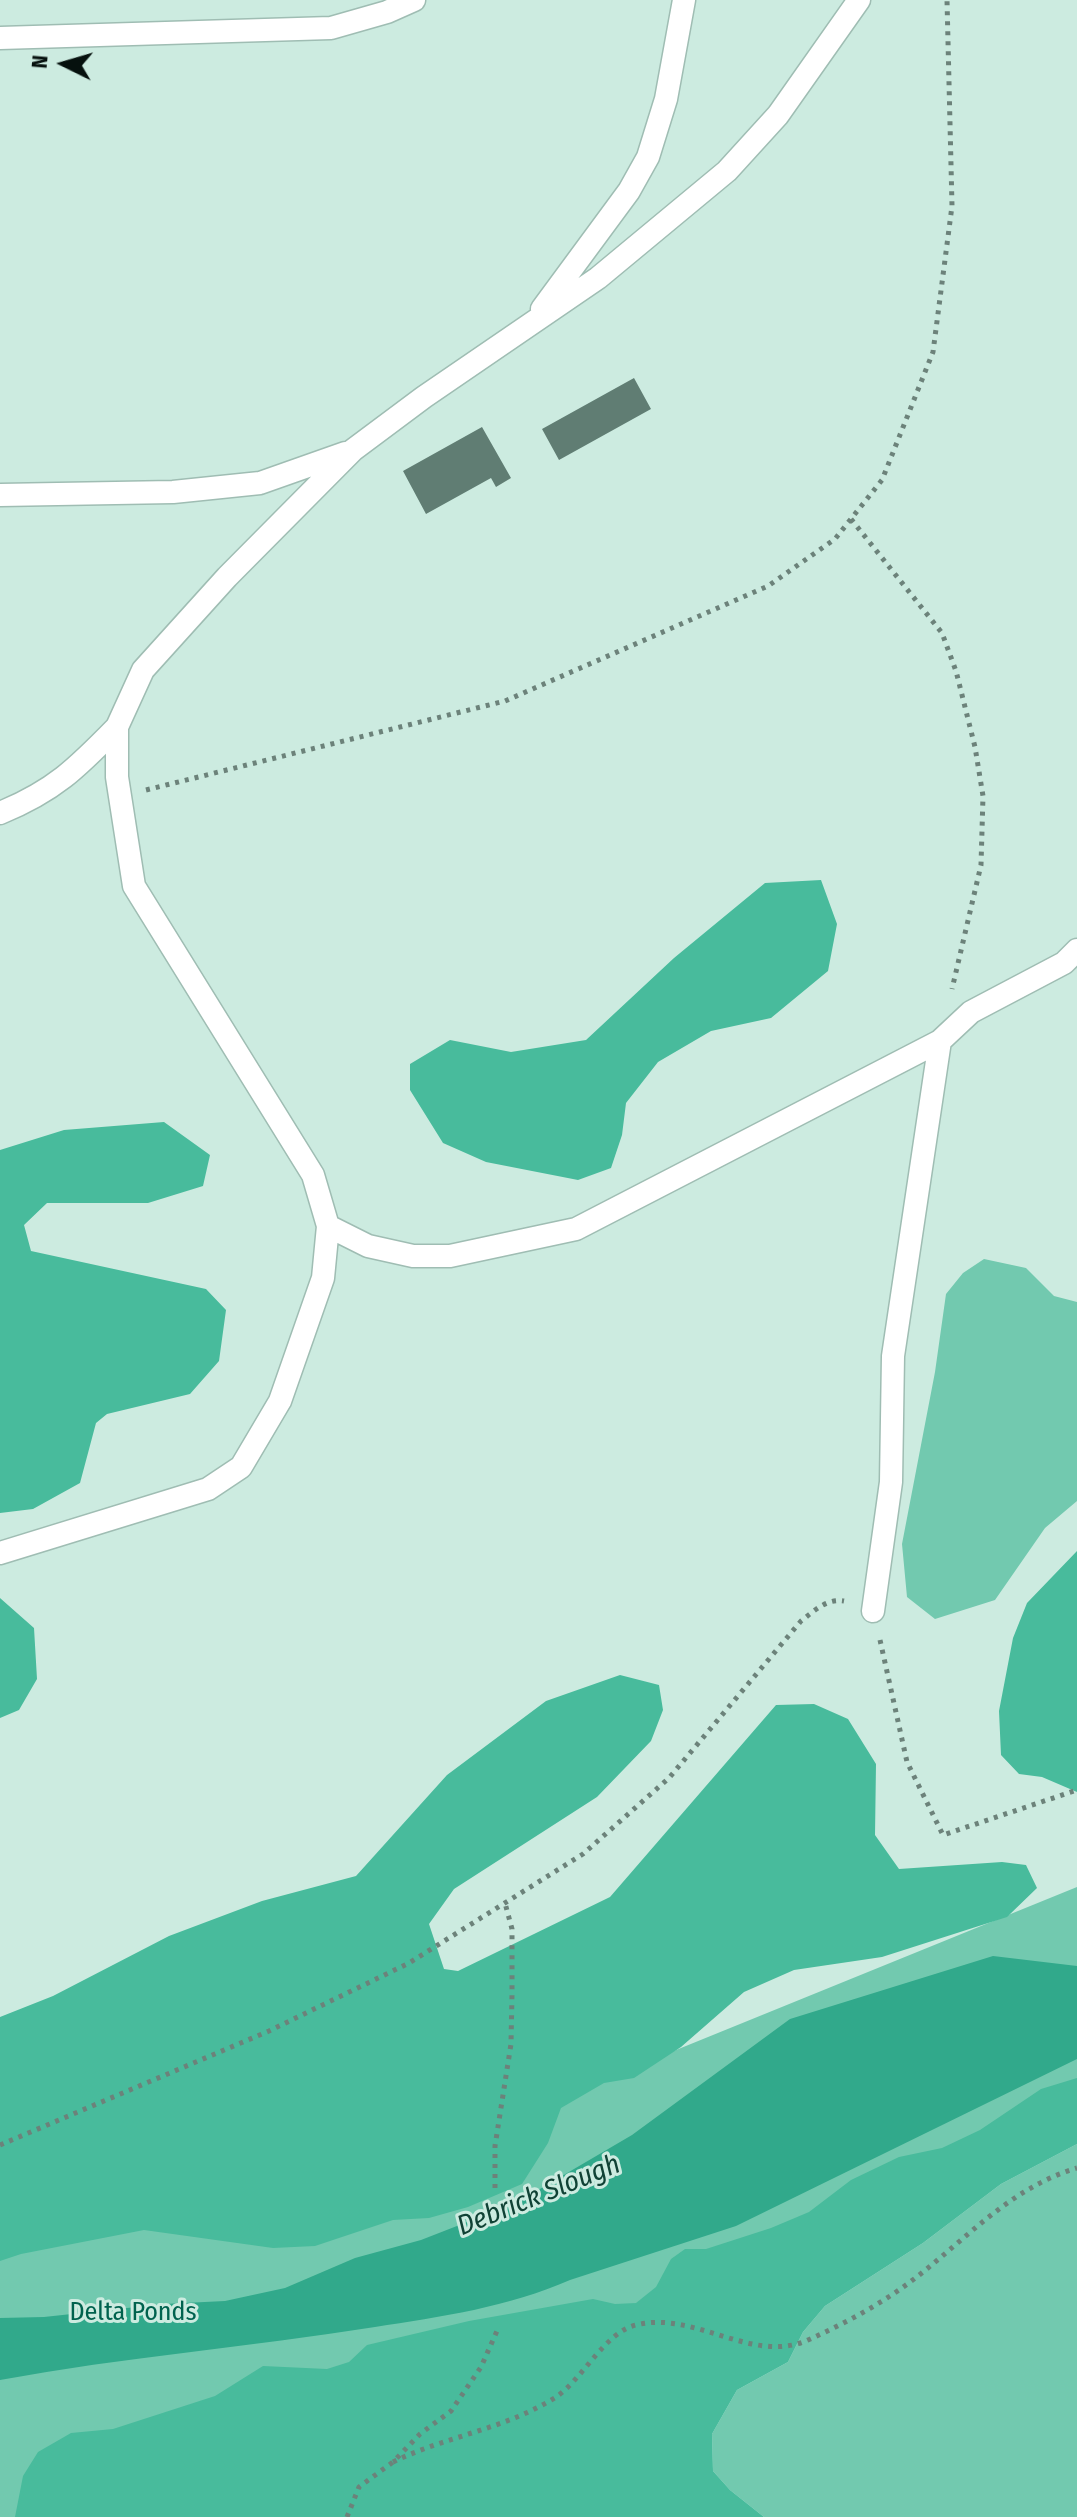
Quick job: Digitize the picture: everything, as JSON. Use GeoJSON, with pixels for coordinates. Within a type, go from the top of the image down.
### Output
{"type":"FeatureCollection","features":[{"type":"Feature","properties":{"kind":"lane"},"geometry":{"type":"LineString","coordinates":[[0,38],[331,28],[387,12],[414,0]]}},
{"type":"Feature","properties":{"kind":"lane"},"geometry":{"type":"LineString","coordinates":[[532,323],[629,191],[648,157],[666,99],[684,0]]}},
{"type":"Feature","properties":{"kind":"lane"},"geometry":{"type":"LineString","coordinates":[[0,813],[31,800],[75,771],[117,727],[143,670],[227,577],[353,450],[424,397],[598,278],[727,171],[778,115],[859,0]]}},
{"type":"Feature","properties":{"kind":"lane"},"geometry":{"type":"LineString","coordinates":[[0,495],[173,492],[260,483],[353,450]]}},
{"type":"Feature","properties":{"kind":"lane"},"geometry":{"type":"LineString","coordinates":[[0,1553],[208,1489],[241,1467],[280,1401],[323,1278],[328,1226],[313,1175],[134,886],[117,777],[117,727]]}},
{"type":"Feature","properties":{"kind":"lane"},"geometry":{"type":"LineString","coordinates":[[328,1226],[368,1246],[413,1256],[450,1256],[576,1229],[940,1041],[971,1012],[1064,963],[1077,950]]}},
{"type":"Feature","properties":{"kind":"lane"},"geometry":{"type":"LineString","coordinates":[[873,1611],[891,1482],[893,1356],[940,1041]]}},
{"type":"Feature","properties":{"kind":"path"},"geometry":{"type":"LineString","coordinates":[[120,796],[505,701],[768,586],[835,539],[882,480],[933,352],[952,206],[947,0]]}},
{"type":"Feature","properties":{"kind":"path"},"geometry":{"type":"LineString","coordinates":[[851,519],[942,633],[956,671],[975,747],[983,796],[981,865],[940,1041]]}},
{"type":"Feature","properties":{"kind":"path"},"geometry":{"type":"LineString","coordinates":[[0,2145],[269,2031],[409,1963],[583,1854],[669,1778],[801,1621],[820,1606],[839,1599],[873,1611],[907,1762],[943,1835],[1077,1790]]}},
{"type":"Feature","properties":{"kind":"path"},"geometry":{"type":"LineString","coordinates":[[495,2188],[495,2146],[512,2019],[512,1929],[505,1903]]}},
{"type":"Feature","properties":{"kind":"path"},"geometry":{"type":"LineString","coordinates":[[393,2462],[441,2441],[525,2415],[560,2394],[616,2337],[634,2325],[655,2323],[694,2327],[754,2345],[788,2346],[804,2342],[846,2322],[899,2290],[995,2209],[1060,2172],[1077,2168]]}},
{"type":"Feature","properties":{"kind":"path"},"geometry":{"type":"LineString","coordinates":[[347,2517],[359,2487],[451,2411],[481,2367],[497,2331]]}},
{"type":"Feature","properties":{"kind":"green space"},"geometry":{"type":"Polygon","coordinates":[[[984,1259],[1026,1268],[1054,1296],[1077,1302],[1077,1501],[1045,1528],[995,1600],[935,1619],[907,1597],[902,1544],[935,1372],[946,1294],[963,1273],[984,1259]]]}},
{"type":"Feature","properties":{"kind":"green space","name":"Delta Ponds"},"geometry":{"type":"Polygon","coordinates":[[[1077,1887],[1077,2098],[755,2268],[174,2440],[102,2517],[0,2517],[0,2195],[435,2148],[1077,1887]]]}},
{"type":"Feature","properties":{"kind":"green space"},"geometry":{"type":"Polygon","coordinates":[[[1077,2144],[1077,2517],[764,2517],[730,2490],[713,2471],[712,2434],[737,2390],[788,2362],[803,2332],[825,2306],[923,2243],[1001,2184],[1077,2144]]]}},
{"type":"Feature","properties":{"kind":"shaded area"},"geometry":{"type":"Polygon","coordinates":[[[821,880],[837,924],[828,971],[771,1018],[711,1031],[658,1062],[626,1103],[622,1135],[611,1168],[578,1180],[486,1162],[443,1143],[410,1090],[410,1064],[450,1040],[511,1052],[586,1040],[674,958],[765,883],[821,880]]]}},
{"type":"Feature","properties":{"kind":"shaded area"},"geometry":{"type":"Polygon","coordinates":[[[164,1122],[210,1155],[203,1186],[148,1203],[47,1203],[24,1225],[31,1251],[206,1289],[226,1310],[219,1361],[190,1394],[107,1414],[96,1423],[80,1483],[33,1509],[0,1513],[0,1150],[64,1130],[164,1122]]]}},
{"type":"Feature","properties":{"kind":"shaded area"},"geometry":{"type":"Polygon","coordinates":[[[1077,1551],[1077,1792],[1042,1777],[1019,1774],[1001,1755],[999,1711],[1013,1638],[1027,1603],[1077,1551]]]}},
{"type":"Feature","properties":{"kind":"shaded area"},"geometry":{"type":"Polygon","coordinates":[[[0,1598],[34,1628],[37,1679],[19,1710],[0,1718],[0,1598]]]}},
{"type":"Feature","properties":{"kind":"shaded area"},"geometry":{"type":"Polygon","coordinates":[[[620,1675],[659,1685],[663,1710],[651,1741],[597,1797],[454,1889],[429,1924],[444,1969],[458,1971],[610,1897],[776,1705],[814,1704],[848,1719],[876,1764],[875,1835],[899,1869],[1002,1862],[1026,1865],[1037,1888],[1007,1917],[882,1957],[794,1970],[744,1992],[681,2047],[634,2078],[604,2083],[561,2108],[548,2143],[522,2184],[468,2207],[429,2218],[393,2220],[315,2246],[273,2248],[144,2230],[21,2254],[0,2261],[0,2017],[53,1996],[169,1936],[262,1901],[356,1876],[447,1775],[546,1701],[620,1675]]]}},
{"type":"Feature","properties":{"kind":"shaded area"},"geometry":{"type":"Polygon","coordinates":[[[1077,2078],[1077,2144],[1001,2184],[923,2243],[825,2306],[803,2332],[788,2362],[737,2390],[712,2434],[713,2471],[730,2490],[764,2517],[15,2517],[23,2476],[38,2452],[71,2433],[113,2429],[215,2396],[263,2366],[327,2369],[349,2362],[367,2345],[469,2321],[593,2299],[615,2304],[636,2303],[656,2287],[671,2259],[685,2249],[706,2249],[809,2212],[851,2180],[899,2157],[942,2148],[980,2130],[1041,2089],[1077,2078]]]}},
{"type":"Feature","properties":{"kind":"water","name":"Debrick Slough"},"geometry":{"type":"Polygon","coordinates":[[[993,1956],[1077,1966],[1077,2059],[736,2226],[523,2297],[474,2310],[328,2334],[0,2380],[0,2318],[225,2301],[285,2288],[355,2258],[421,2240],[516,2203],[632,2135],[790,2019],[993,1956]]]}},
{"type":"Feature","properties":{"kind":"building"},"geometry":{"type":"Polygon","coordinates":[[[634,378],[651,409],[559,460],[542,429],[634,378]]]}},
{"type":"Feature","properties":{"kind":"building"},"geometry":{"type":"Polygon","coordinates":[[[482,427],[511,478],[496,487],[491,478],[426,514],[403,471],[482,427]]]}}]}
